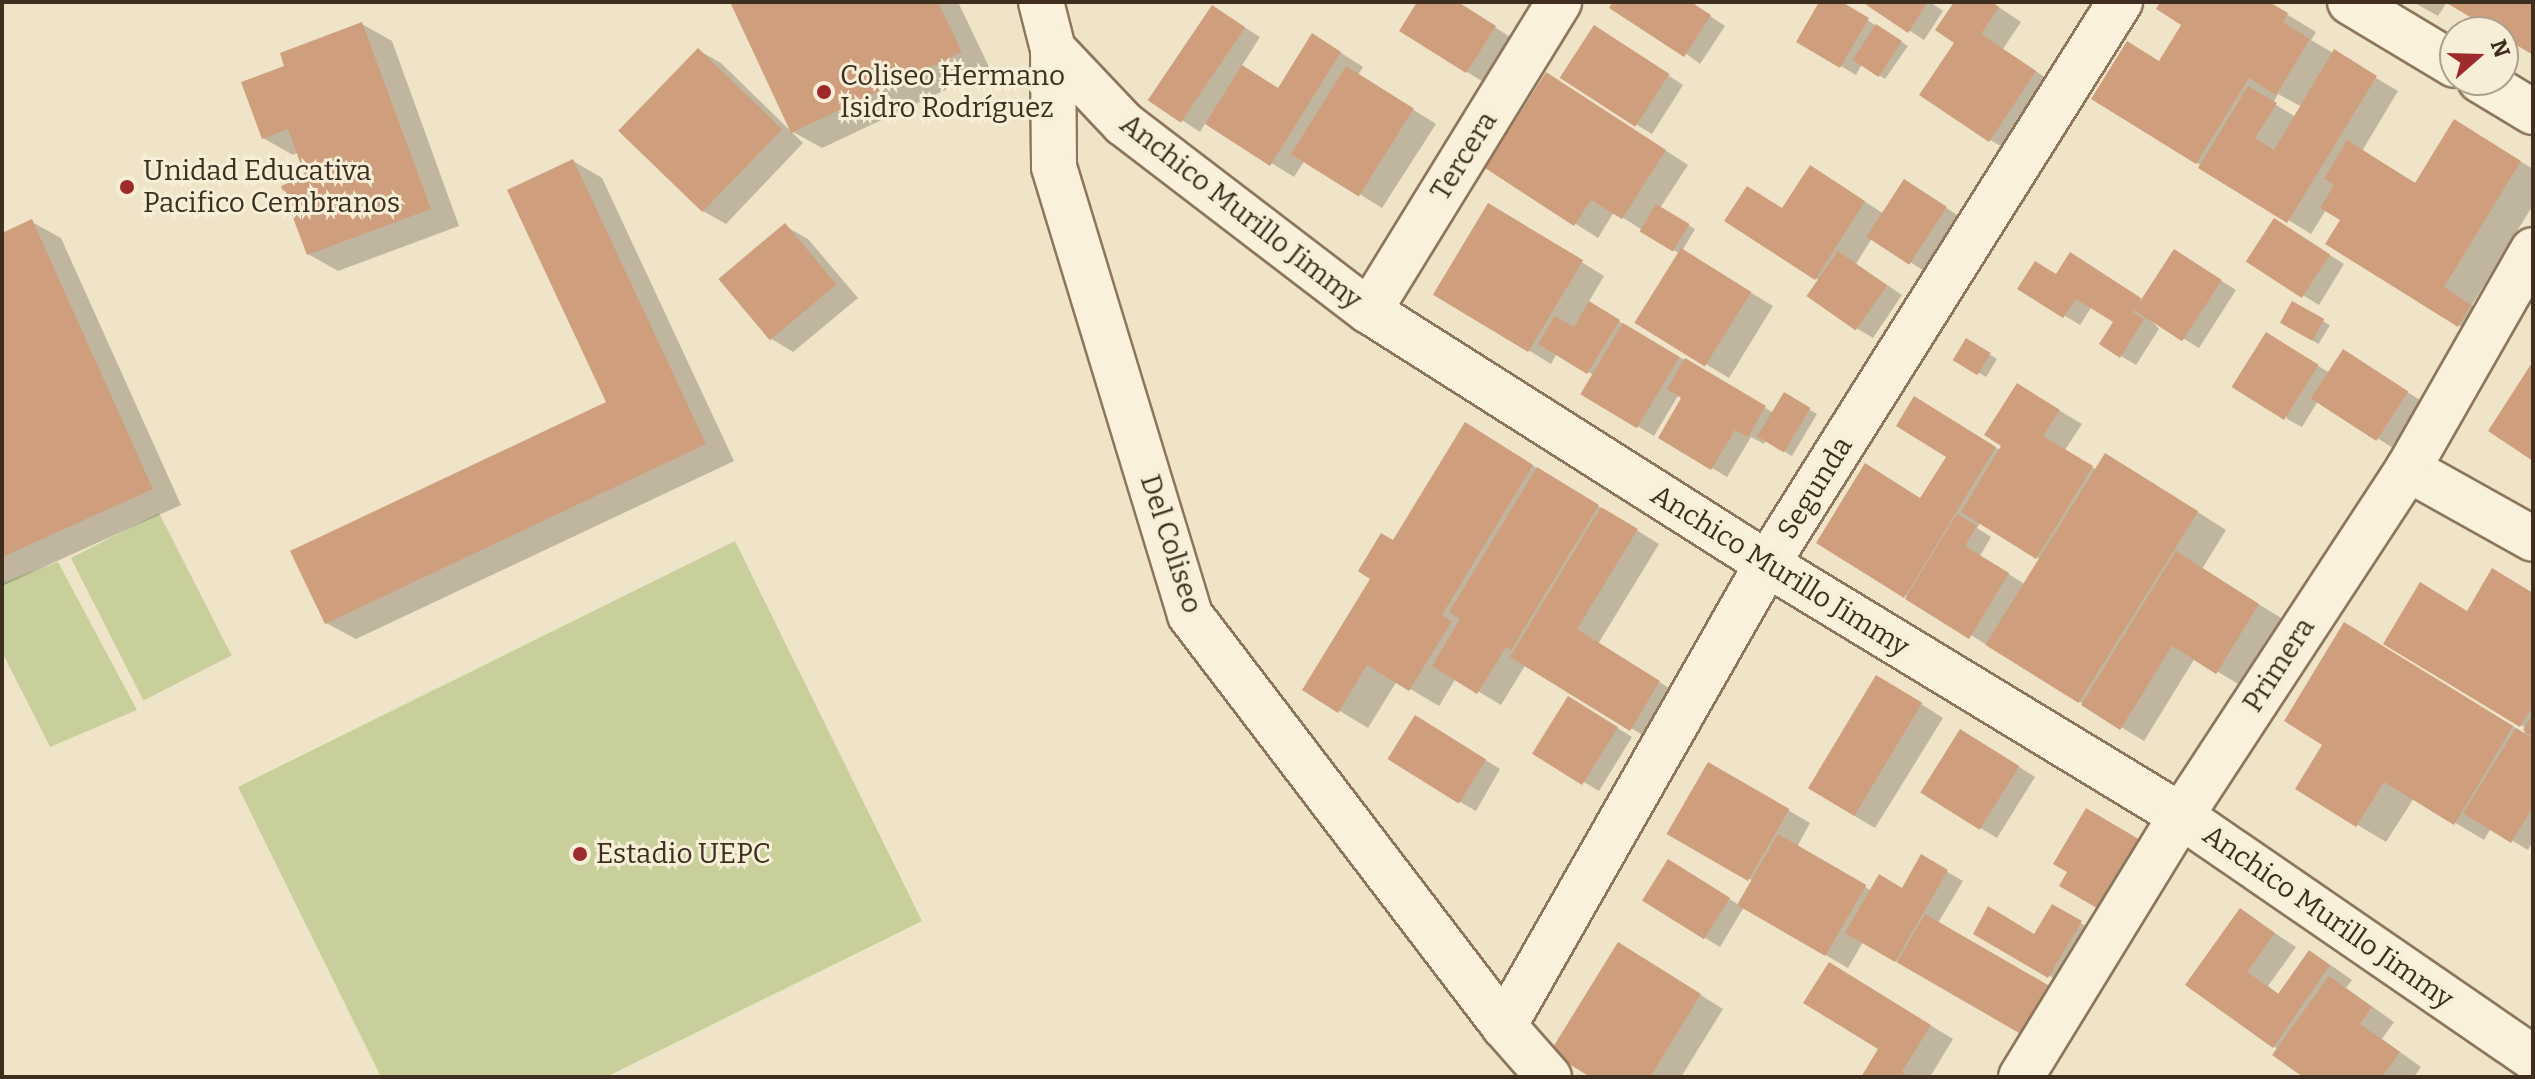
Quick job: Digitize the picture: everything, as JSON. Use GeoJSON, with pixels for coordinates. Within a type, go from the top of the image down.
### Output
{"type":"FeatureCollection","features":[{"type":"Feature","properties":{"kind":"street","name":"Del Coliseo"},"geometry":{"type":"LineString","coordinates":[[1041,2],[1053,49],[1054,167],[1190,615],[1504,1026],[1549,1077]]}},
{"type":"Feature","properties":{"kind":"street","name":"Tercera"},"geometry":{"type":"LineString","coordinates":[[1369,311],[1559,2]]}},
{"type":"Feature","properties":{"kind":"street","name":"Segunda"},"geometry":{"type":"LineString","coordinates":[[1504,1026],[1767,564],[2120,2]]}},
{"type":"Feature","properties":{"kind":"street"},"geometry":{"type":"LineString","coordinates":[[2350,2],[2439,55]]}},
{"type":"Feature","properties":{"kind":"street","name":"Anchico Murillo Jimmy"},"geometry":{"type":"LineString","coordinates":[[1053,49],[1124,124],[1369,311],[1767,564],[2181,816],[2533,1058]]}},
{"type":"Feature","properties":{"kind":"street"},"geometry":{"type":"LineString","coordinates":[[2506,96],[2533,112]]}},
{"type":"Feature","properties":{"kind":"street","name":"Primera"},"geometry":{"type":"LineString","coordinates":[[2021,1077],[2181,816],[2408,469],[2533,250]]}},
{"type":"Feature","properties":{"kind":"street"},"geometry":{"type":"LineString","coordinates":[[2408,469],[2533,539]]}},
{"type":"Feature","properties":{"kind":"green space"},"geometry":{"type":"Polygon","coordinates":[[[159,513],[232,656],[143,701],[71,558],[159,513]]]}},
{"type":"Feature","properties":{"kind":"green space","name":"Estadio UEPC"},"geometry":{"type":"Polygon","coordinates":[[[735,541],[922,921],[606,1077],[381,1077],[238,787],[735,541]]]}},
{"type":"Feature","properties":{"kind":"green space"},"geometry":{"type":"Polygon","coordinates":[[[58,562],[137,710],[50,747],[2,652],[2,583],[58,562]]]}},
{"type":"Feature","properties":{"kind":"building","name":"Coliseo Hermano Isidro Rodríguez"},"geometry":{"type":"Polygon","coordinates":[[[730,2],[938,2],[962,52],[791,133],[730,2]]]}},
{"type":"Feature","properties":{"kind":"building"},"geometry":{"type":"Polygon","coordinates":[[[1417,2],[1458,2],[1496,26],[1466,73],[1399,31],[1417,2]]]}},
{"type":"Feature","properties":{"kind":"building"},"geometry":{"type":"Polygon","coordinates":[[[1613,2],[1691,2],[1711,15],[1684,57],[1609,8],[1613,2]]]}},
{"type":"Feature","properties":{"kind":"building"},"geometry":{"type":"Polygon","coordinates":[[[1819,2],[1842,2],[1869,18],[1840,68],[1796,42],[1819,2]]]}},
{"type":"Feature","properties":{"kind":"building"},"geometry":{"type":"Polygon","coordinates":[[[1862,2],[1928,2],[1908,33],[1862,2]]]}},
{"type":"Feature","properties":{"kind":"building"},"geometry":{"type":"Polygon","coordinates":[[[1954,2],[1992,2],[1999,7],[1981,34],[2036,71],[1989,142],[1919,95],[1954,43],[1935,30],[1954,2]]]}},
{"type":"Feature","properties":{"kind":"building"},"geometry":{"type":"Polygon","coordinates":[[[2160,2],[2269,2],[2288,13],[2283,22],[2310,39],[2276,95],[2249,78],[2196,164],[2091,99],[2127,41],[2159,61],[2181,25],[2156,9],[2160,2]]]}},
{"type":"Feature","properties":{"kind":"building"},"geometry":{"type":"Polygon","coordinates":[[[2445,2],[2533,2],[2533,55],[2519,47],[2519,16],[2468,16],[2445,2]]]}},
{"type":"Feature","properties":{"kind":"building"},"geometry":{"type":"Polygon","coordinates":[[[1212,5],[1245,27],[1181,123],[1148,100],[1212,5]]]}},
{"type":"Feature","properties":{"kind":"building"},"geometry":{"type":"Polygon","coordinates":[[[362,22],[431,209],[307,255],[281,186],[305,176],[288,129],[262,139],[241,82],[284,66],[280,53],[362,22]]]}},
{"type":"Feature","properties":{"kind":"building"},"geometry":{"type":"Polygon","coordinates":[[[1876,24],[1902,41],[1879,77],[1853,60],[1876,24]]]}},
{"type":"Feature","properties":{"kind":"building"},"geometry":{"type":"Polygon","coordinates":[[[1594,25],[1669,74],[1635,127],[1560,78],[1594,25]]]}},
{"type":"Feature","properties":{"kind":"building"},"geometry":{"type":"Polygon","coordinates":[[[1312,33],[1341,52],[1270,166],[1205,124],[1242,65],[1278,88],[1312,33]]]}},
{"type":"Feature","properties":{"kind":"building"},"geometry":{"type":"Polygon","coordinates":[[[698,48],[782,129],[702,212],[618,131],[698,48]]]}},
{"type":"Feature","properties":{"kind":"building"},"geometry":{"type":"Polygon","coordinates":[[[2334,49],[2377,76],[2287,223],[2198,168],[2248,86],[2277,103],[2255,138],[2274,150],[2334,49]]]}},
{"type":"Feature","properties":{"kind":"building"},"geometry":{"type":"Polygon","coordinates":[[[1346,66],[1414,108],[1359,197],[1291,154],[1346,66]]]}},
{"type":"Feature","properties":{"kind":"building"},"geometry":{"type":"Polygon","coordinates":[[[1546,72],[1666,150],[1622,219],[1591,200],[1574,226],[1485,168],[1546,72]]]}},
{"type":"Feature","properties":{"kind":"building"},"geometry":{"type":"Polygon","coordinates":[[[2454,119],[2521,161],[2444,287],[2471,305],[2458,327],[2325,244],[2340,220],[2320,208],[2334,185],[2324,179],[2347,140],[2415,183],[2454,119]]]}},
{"type":"Feature","properties":{"kind":"building"},"geometry":{"type":"Polygon","coordinates":[[[573,159],[706,444],[325,624],[290,551],[606,402],[507,190],[573,159]]]}},
{"type":"Feature","properties":{"kind":"building"},"geometry":{"type":"Polygon","coordinates":[[[1810,165],[1865,201],[1815,280],[1724,221],[1747,186],[1782,208],[1810,165]]]}},
{"type":"Feature","properties":{"kind":"building"},"geometry":{"type":"Polygon","coordinates":[[[1904,179],[1947,207],[1909,265],[1866,237],[1904,179]]]}},
{"type":"Feature","properties":{"kind":"building"},"geometry":{"type":"Polygon","coordinates":[[[1488,203],[1583,260],[1528,352],[1433,295],[1488,203]]]}},
{"type":"Feature","properties":{"kind":"building"},"geometry":{"type":"Polygon","coordinates":[[[1656,204],[1689,224],[1673,252],[1640,231],[1656,204]]]}},
{"type":"Feature","properties":{"kind":"building"},"geometry":{"type":"Polygon","coordinates":[[[2274,218],[2330,254],[2302,298],[2246,262],[2274,218]]]}},
{"type":"Feature","properties":{"kind":"building"},"geometry":{"type":"Polygon","coordinates":[[[32,219],[153,489],[2,557],[2,233],[32,219]]]}},
{"type":"Feature","properties":{"kind":"building"},"geometry":{"type":"Polygon","coordinates":[[[785,223],[836,284],[770,340],[718,279],[785,223]]]}},
{"type":"Feature","properties":{"kind":"building"},"geometry":{"type":"Polygon","coordinates":[[[1681,248],[1751,292],[1705,367],[1634,323],[1681,248]]]}},
{"type":"Feature","properties":{"kind":"building"},"geometry":{"type":"Polygon","coordinates":[[[2174,249],[2222,280],[2182,341],[2134,310],[2174,249]]]}},
{"type":"Feature","properties":{"kind":"building"},"geometry":{"type":"Polygon","coordinates":[[[1838,251],[1887,285],[1856,330],[1806,296],[1838,251]]]}},
{"type":"Feature","properties":{"kind":"building"},"geometry":{"type":"Polygon","coordinates":[[[2070,252],[2141,298],[2133,312],[2144,319],[2120,358],[2099,344],[2113,322],[2076,299],[2063,318],[2017,289],[2035,261],[2056,274],[2070,252]]]}},
{"type":"Feature","properties":{"kind":"building"},"geometry":{"type":"Polygon","coordinates":[[[1589,301],[1620,320],[1587,374],[1538,344],[1555,316],[1574,327],[1589,301]]]}},
{"type":"Feature","properties":{"kind":"building"},"geometry":{"type":"Polygon","coordinates":[[[2292,301],[2324,319],[2312,341],[2280,323],[2292,301]]]}},
{"type":"Feature","properties":{"kind":"building"},"geometry":{"type":"Polygon","coordinates":[[[1623,323],[1680,357],[1637,428],[1580,394],[1623,323]]]}},
{"type":"Feature","properties":{"kind":"building"},"geometry":{"type":"Polygon","coordinates":[[[2266,332],[2319,365],[2284,420],[2232,387],[2266,332]]]}},
{"type":"Feature","properties":{"kind":"building"},"geometry":{"type":"Polygon","coordinates":[[[1966,338],[1991,353],[1977,375],[1953,360],[1966,338]]]}},
{"type":"Feature","properties":{"kind":"building"},"geometry":{"type":"Polygon","coordinates":[[[2343,349],[2408,391],[2376,441],[2311,398],[2343,349]]]}},
{"type":"Feature","properties":{"kind":"building"},"geometry":{"type":"Polygon","coordinates":[[[1685,358],[1766,406],[1748,437],[1735,430],[1711,470],[1658,438],[1681,398],[1667,389],[1685,358]]]}},
{"type":"Feature","properties":{"kind":"building"},"geometry":{"type":"Polygon","coordinates":[[[2533,361],[2533,461],[2488,431],[2533,361]]]}},
{"type":"Feature","properties":{"kind":"building"},"geometry":{"type":"Polygon","coordinates":[[[2017,383],[2060,410],[2043,436],[2093,466],[2036,559],[1961,512],[2001,446],[1984,435],[2017,383]]]}},
{"type":"Feature","properties":{"kind":"building"},"geometry":{"type":"Polygon","coordinates":[[[1784,392],[1811,408],[1784,453],[1757,437],[1784,392]]]}},
{"type":"Feature","properties":{"kind":"building"},"geometry":{"type":"Polygon","coordinates":[[[1914,396],[1996,447],[1904,598],[1816,543],[1865,463],[1920,498],[1946,457],[1896,426],[1914,396]]]}},
{"type":"Feature","properties":{"kind":"building"},"geometry":{"type":"Polygon","coordinates":[[[1465,422],[1533,465],[1442,615],[1452,621],[1409,691],[1367,665],[1338,713],[1302,690],[1370,579],[1358,571],[1381,533],[1393,540],[1465,422]]]}},
{"type":"Feature","properties":{"kind":"building"},"geometry":{"type":"Polygon","coordinates":[[[2105,453],[2198,511],[2079,703],[1985,645],[2105,453]]]}},
{"type":"Feature","properties":{"kind":"building"},"geometry":{"type":"Polygon","coordinates":[[[1537,467],[1599,505],[1511,650],[1506,647],[1477,694],[1432,666],[1460,619],[1449,612],[1537,467]]]}},
{"type":"Feature","properties":{"kind":"building"},"geometry":{"type":"Polygon","coordinates":[[[1601,507],[1638,529],[1577,629],[1660,681],[1630,731],[1510,657],[1601,507]]]}},
{"type":"Feature","properties":{"kind":"building"},"geometry":{"type":"Polygon","coordinates":[[[1957,514],[1977,526],[1965,546],[2009,573],[1969,639],[1905,599],[1957,514]]]}},
{"type":"Feature","properties":{"kind":"building"},"geometry":{"type":"Polygon","coordinates":[[[2176,551],[2259,604],[2216,674],[2172,646],[2120,730],[2081,705],[2176,551]]]}},
{"type":"Feature","properties":{"kind":"building"},"geometry":{"type":"Polygon","coordinates":[[[2492,568],[2533,593],[2533,706],[2520,727],[2383,644],[2420,582],[2467,611],[2492,568]]]}},
{"type":"Feature","properties":{"kind":"building"},"geometry":{"type":"Polygon","coordinates":[[[2344,622],[2513,726],[2454,825],[2384,782],[2356,827],[2295,789],[2322,745],[2284,721],[2344,622]]]}},
{"type":"Feature","properties":{"kind":"building"},"geometry":{"type":"Polygon","coordinates":[[[1876,675],[1922,703],[1854,816],[1808,788],[1876,675]]]}},
{"type":"Feature","properties":{"kind":"building"},"geometry":{"type":"Polygon","coordinates":[[[1568,696],[1618,727],[1582,785],[1532,754],[1568,696]]]}},
{"type":"Feature","properties":{"kind":"building"},"geometry":{"type":"Polygon","coordinates":[[[2533,713],[2533,737],[2523,730],[2533,713]]]}},
{"type":"Feature","properties":{"kind":"building"},"geometry":{"type":"Polygon","coordinates":[[[1415,715],[1486,760],[1459,804],[1387,759],[1415,715]]]}},
{"type":"Feature","properties":{"kind":"building"},"geometry":{"type":"Polygon","coordinates":[[[2516,728],[2533,739],[2533,807],[2511,843],[2463,813],[2516,728]]]}},
{"type":"Feature","properties":{"kind":"building"},"geometry":{"type":"Polygon","coordinates":[[[1960,729],[2019,766],[1980,830],[1920,793],[1960,729]]]}},
{"type":"Feature","properties":{"kind":"building"},"geometry":{"type":"Polygon","coordinates":[[[1708,762],[1789,809],[1748,881],[1666,834],[1708,762]]]}},
{"type":"Feature","properties":{"kind":"building"},"geometry":{"type":"Polygon","coordinates":[[[2086,808],[2142,841],[2102,911],[2059,886],[2067,872],[2053,864],[2086,808]]]}},
{"type":"Feature","properties":{"kind":"building"},"geometry":{"type":"Polygon","coordinates":[[[1778,834],[1866,885],[1825,956],[1737,905],[1778,834]]]}},
{"type":"Feature","properties":{"kind":"building"},"geometry":{"type":"Polygon","coordinates":[[[1921,854],[1948,870],[1895,962],[1845,933],[1879,874],[1902,888],[1921,854]]]}},
{"type":"Feature","properties":{"kind":"building"},"geometry":{"type":"Polygon","coordinates":[[[1668,859],[1730,898],[1704,939],[1642,901],[1668,859]]]}},
{"type":"Feature","properties":{"kind":"building"},"geometry":{"type":"Polygon","coordinates":[[[2052,904],[2082,921],[2048,978],[1973,934],[1988,906],[2034,934],[2052,904]]]}},
{"type":"Feature","properties":{"kind":"building"},"geometry":{"type":"Polygon","coordinates":[[[2240,908],[2275,933],[2247,972],[2278,994],[2309,950],[2330,965],[2273,1048],[2185,985],[2240,908]]]}},
{"type":"Feature","properties":{"kind":"building"},"geometry":{"type":"Polygon","coordinates":[[[1925,914],[2053,988],[2025,1036],[1897,962],[1925,914]]]}},
{"type":"Feature","properties":{"kind":"building"},"geometry":{"type":"Polygon","coordinates":[[[1618,942],[1701,994],[1650,1077],[1590,1077],[1550,1052],[1618,942]]]}},
{"type":"Feature","properties":{"kind":"building"},"geometry":{"type":"Polygon","coordinates":[[[1829,962],[1931,1025],[1902,1072],[1910,1077],[1861,1077],[1878,1049],[1803,1003],[1829,962]]]}},
{"type":"Feature","properties":{"kind":"building"},"geometry":{"type":"Polygon","coordinates":[[[2329,976],[2372,1007],[2360,1024],[2400,1052],[2382,1077],[2303,1077],[2272,1055],[2329,976]]]}},
{"type":"Feature","properties":{"kind":"place","name":"Coliseo Hermano Isidro Rodríguez"},"geometry":{"type":"Point","coordinates":[824,92]}},
{"type":"Feature","properties":{"kind":"place","name":"Unidad Educativa Pacifico Cembranos"},"geometry":{"type":"Point","coordinates":[127,187]}},
{"type":"Feature","properties":{"kind":"place","name":"Estadio UEPC"},"geometry":{"type":"Point","coordinates":[580,854]}}]}
